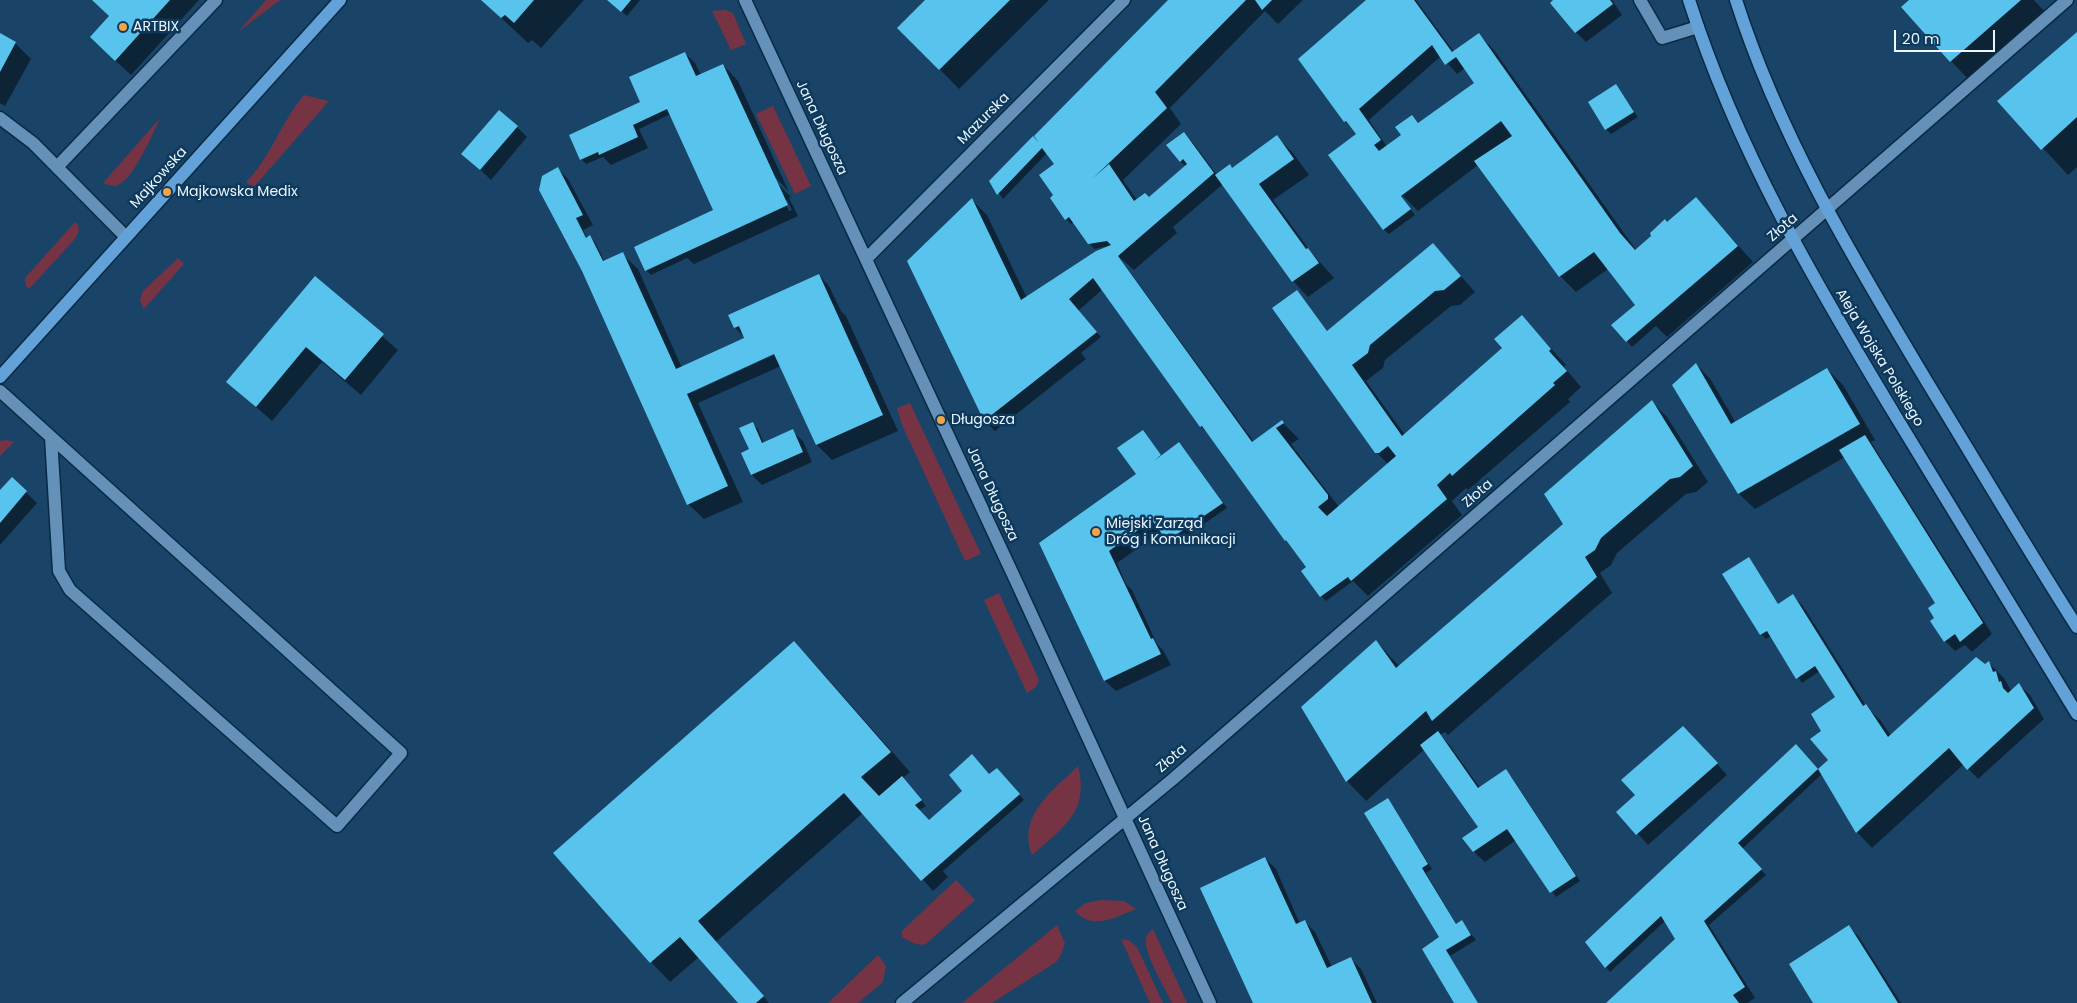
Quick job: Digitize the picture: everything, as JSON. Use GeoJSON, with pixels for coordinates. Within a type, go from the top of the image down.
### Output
{"type":"FeatureCollection","features":[{"type":"Feature","properties":{"kind":"main road","name":"Majkowska"},"geometry":{"type":"LineString","coordinates":[[0,377],[340,0]]}},
{"type":"Feature","properties":{"kind":"main road","name":"Aleja Wojska Polskiego"},"geometry":{"type":"LineString","coordinates":[[1689,0],[1716,78],[1739,131],[1792,240],[1838,321],[2077,714]]}},
{"type":"Feature","properties":{"kind":"main road"},"geometry":{"type":"LineString","coordinates":[[1736,0],[1758,62],[1782,120],[1826,210],[1884,310],[2077,627]]}},
{"type":"Feature","properties":{"kind":"street"},"geometry":{"type":"LineString","coordinates":[[57,167],[216,0]]}},
{"type":"Feature","properties":{"kind":"street","name":"Jana Długosza"},"geometry":{"type":"LineString","coordinates":[[745,0],[1210,1003]]}},
{"type":"Feature","properties":{"kind":"street","name":"Mazurska"},"geometry":{"type":"LineString","coordinates":[[866,259],[1124,0]]}},
{"type":"Feature","properties":{"kind":"street"},"geometry":{"type":"LineString","coordinates":[[1640,0],[1662,38],[1698,27]]}},
{"type":"Feature","properties":{"kind":"street","name":"Złota"},"geometry":{"type":"LineString","coordinates":[[902,1003],[1126,819],[2067,0]]}},
{"type":"Feature","properties":{"kind":"street"},"geometry":{"type":"LineString","coordinates":[[0,118],[33,143],[126,237]]}},
{"type":"Feature","properties":{"kind":"street"},"geometry":{"type":"LineString","coordinates":[[0,391],[51,437],[401,753],[337,826],[70,590],[59,571],[51,437]]}},
{"type":"Feature","properties":{"kind":"shaded area"},"geometry":{"type":"Polygon","coordinates":[[[266,0],[280,0],[238,32],[266,0]]]}},
{"type":"Feature","properties":{"kind":"shaded area"},"geometry":{"type":"Polygon","coordinates":[[[725,10],[733,13],[746,44],[731,50],[712,11],[725,10]]]}},
{"type":"Feature","properties":{"kind":"shaded area"},"geometry":{"type":"Polygon","coordinates":[[[304,95],[329,101],[253,188],[246,182],[262,162],[289,116],[304,95]]]}},
{"type":"Feature","properties":{"kind":"shaded area"},"geometry":{"type":"Polygon","coordinates":[[[773,106],[811,186],[795,194],[756,114],[773,106]]]}},
{"type":"Feature","properties":{"kind":"shaded area"},"geometry":{"type":"Polygon","coordinates":[[[161,117],[135,167],[122,183],[115,186],[103,183],[161,117]]]}},
{"type":"Feature","properties":{"kind":"shaded area"},"geometry":{"type":"Polygon","coordinates":[[[75,222],[78,225],[79,231],[75,239],[29,289],[26,286],[25,278],[75,222]]]}},
{"type":"Feature","properties":{"kind":"shaded area"},"geometry":{"type":"Polygon","coordinates":[[[178,258],[184,264],[144,309],[140,301],[142,292],[178,258]]]}},
{"type":"Feature","properties":{"kind":"shaded area"},"geometry":{"type":"Polygon","coordinates":[[[910,403],[981,554],[965,561],[902,425],[897,408],[910,403]]]}},
{"type":"Feature","properties":{"kind":"shaded area"},"geometry":{"type":"Polygon","coordinates":[[[0,441],[14,442],[0,456],[0,441]]]}},
{"type":"Feature","properties":{"kind":"shaded area"},"geometry":{"type":"Polygon","coordinates":[[[999,593],[1039,680],[1036,687],[1027,693],[984,600],[999,593]]]}},
{"type":"Feature","properties":{"kind":"shaded area"},"geometry":{"type":"Polygon","coordinates":[[[1078,766],[1081,782],[1077,807],[1063,827],[1032,855],[1029,828],[1033,816],[1049,795],[1078,766]]]}},
{"type":"Feature","properties":{"kind":"shaded area"},"geometry":{"type":"Polygon","coordinates":[[[956,880],[975,900],[926,944],[917,944],[902,937],[902,931],[956,880]]]}},
{"type":"Feature","properties":{"kind":"shaded area"},"geometry":{"type":"Polygon","coordinates":[[[1101,900],[1124,901],[1136,909],[1112,918],[1096,921],[1082,917],[1075,911],[1086,903],[1101,900]]]}},
{"type":"Feature","properties":{"kind":"shaded area"},"geometry":{"type":"Polygon","coordinates":[[[1057,925],[1065,943],[1056,962],[992,1003],[962,1003],[1057,925]]]}},
{"type":"Feature","properties":{"kind":"shaded area"},"geometry":{"type":"Polygon","coordinates":[[[1153,929],[1187,1003],[1172,1003],[1156,971],[1146,945],[1147,936],[1153,929]]]}},
{"type":"Feature","properties":{"kind":"shaded area"},"geometry":{"type":"Polygon","coordinates":[[[1121,939],[1128,940],[1137,947],[1163,1003],[1150,1003],[1121,939]]]}},
{"type":"Feature","properties":{"kind":"shaded area"},"geometry":{"type":"Polygon","coordinates":[[[878,955],[886,966],[883,982],[858,1003],[828,1003],[878,955]]]}},
{"type":"Feature","properties":{"kind":"building","name":"ARTBIX"},"geometry":{"type":"Polygon","coordinates":[[[92,0],[170,0],[115,61],[90,37],[109,16],[92,0]]]}},
{"type":"Feature","properties":{"kind":"building"},"geometry":{"type":"Polygon","coordinates":[[[481,0],[534,0],[514,23],[505,15],[501,18],[481,0]]]}},
{"type":"Feature","properties":{"kind":"building"},"geometry":{"type":"Polygon","coordinates":[[[607,0],[631,0],[621,12],[607,0]]]}},
{"type":"Feature","properties":{"kind":"building"},"geometry":{"type":"Polygon","coordinates":[[[925,0],[1010,0],[939,70],[897,28],[925,0]]]}},
{"type":"Feature","properties":{"kind":"building"},"geometry":{"type":"Polygon","coordinates":[[[1168,0],[1246,0],[1155,92],[1167,108],[1092,179],[1109,164],[1134,201],[1145,193],[1149,197],[1187,164],[1183,159],[1180,162],[1166,145],[1184,132],[1214,173],[1118,256],[1252,442],[1282,420],[1284,423],[1276,428],[1328,495],[1328,499],[1318,507],[1327,516],[1396,456],[1388,446],[1379,453],[1375,453],[1272,308],[1297,290],[1327,331],[1433,243],[1461,276],[1444,290],[1435,291],[1370,345],[1368,353],[1352,365],[1402,436],[1502,348],[1494,339],[1522,315],[1551,349],[1549,351],[1567,371],[1553,383],[1555,385],[1452,476],[1450,473],[1437,485],[1447,499],[1351,581],[1348,577],[1320,597],[1301,571],[1306,567],[1202,426],[1200,427],[1093,278],[1069,299],[1097,332],[984,421],[907,261],[972,198],[1021,300],[1096,251],[1111,245],[1107,241],[1088,244],[1069,217],[1065,220],[1050,198],[1053,195],[1039,175],[1054,164],[1042,148],[997,195],[989,181],[1033,136],[1039,143],[1034,136],[1168,0]]]}},
{"type":"Feature","properties":{"kind":"building"},"geometry":{"type":"Polygon","coordinates":[[[1255,0],[1272,0],[1262,10],[1255,0]]]}},
{"type":"Feature","properties":{"kind":"building"},"geometry":{"type":"Polygon","coordinates":[[[1366,0],[1414,0],[1452,52],[1479,33],[1620,233],[1635,250],[1651,236],[1650,233],[1665,219],[1667,222],[1696,197],[1738,246],[1626,342],[1611,325],[1635,305],[1594,252],[1559,277],[1474,161],[1512,136],[1501,121],[1401,196],[1411,209],[1383,230],[1328,155],[1356,134],[1346,121],[1344,122],[1298,59],[1366,0]],[[1432,45],[1359,109],[1381,140],[1374,145],[1379,151],[1401,135],[1395,127],[1412,115],[1418,123],[1474,83],[1456,57],[1445,65],[1432,45]]]}},
{"type":"Feature","properties":{"kind":"building"},"geometry":{"type":"Polygon","coordinates":[[[1553,0],[1610,0],[1613,4],[1575,33],[1550,3],[1553,0]]]}},
{"type":"Feature","properties":{"kind":"building"},"geometry":{"type":"Polygon","coordinates":[[[1909,0],[2021,0],[1950,62],[1901,7],[1909,0]]]}},
{"type":"Feature","properties":{"kind":"building"},"geometry":{"type":"Polygon","coordinates":[[[2077,32],[2077,117],[2041,150],[1997,101],[2077,32]]]}},
{"type":"Feature","properties":{"kind":"building"},"geometry":{"type":"Polygon","coordinates":[[[0,33],[16,42],[0,72],[0,33]]]}},
{"type":"Feature","properties":{"kind":"building"},"geometry":{"type":"Polygon","coordinates":[[[685,52],[696,76],[723,64],[788,205],[645,271],[634,247],[713,210],[667,109],[633,125],[638,137],[599,155],[598,152],[580,160],[569,135],[640,102],[629,77],[685,52]]]}},
{"type":"Feature","properties":{"kind":"building"},"geometry":{"type":"Polygon","coordinates":[[[1616,84],[1634,112],[1605,130],[1588,102],[1616,84]]]}},
{"type":"Feature","properties":{"kind":"building"},"geometry":{"type":"Polygon","coordinates":[[[499,110],[518,126],[480,170],[461,154],[499,110]]]}},
{"type":"Feature","properties":{"kind":"building"},"geometry":{"type":"Polygon","coordinates":[[[1277,135],[1294,159],[1259,184],[1306,249],[1308,248],[1319,263],[1292,282],[1215,175],[1230,164],[1232,168],[1277,135]]]}},
{"type":"Feature","properties":{"kind":"building"},"geometry":{"type":"Polygon","coordinates":[[[558,167],[583,215],[576,218],[586,238],[590,235],[603,261],[623,252],[676,369],[744,338],[739,326],[734,328],[728,315],[819,274],[883,415],[816,445],[774,354],[687,394],[728,486],[687,505],[582,271],[539,190],[542,176],[558,167]]]}},
{"type":"Feature","properties":{"kind":"building"},"geometry":{"type":"Polygon","coordinates":[[[315,276],[384,334],[345,380],[306,347],[256,407],[226,382],[315,276]]]}},
{"type":"Feature","properties":{"kind":"building"},"geometry":{"type":"Polygon","coordinates":[[[1696,363],[1731,424],[1827,368],[1860,424],[1738,494],[1672,385],[1696,363]]]}},
{"type":"Feature","properties":{"kind":"building"},"geometry":{"type":"Polygon","coordinates":[[[1652,400],[1693,466],[1680,477],[1670,479],[1601,538],[1595,550],[1585,557],[1597,577],[1432,721],[1426,711],[1346,782],[1301,707],[1376,640],[1396,668],[1563,524],[1544,494],[1652,400]]]}},
{"type":"Feature","properties":{"kind":"building"},"geometry":{"type":"Polygon","coordinates":[[[753,422],[762,443],[793,429],[803,452],[751,475],[741,453],[749,449],[739,428],[753,422]]]}},
{"type":"Feature","properties":{"kind":"building"},"geometry":{"type":"Polygon","coordinates":[[[1143,430],[1161,455],[1154,461],[1179,442],[1223,503],[1167,541],[1152,520],[1109,551],[1151,639],[1153,638],[1161,654],[1104,681],[1039,543],[1136,474],[1117,448],[1143,430]]]}},
{"type":"Feature","properties":{"kind":"building"},"geometry":{"type":"Polygon","coordinates":[[[1865,435],[1983,623],[1960,642],[1955,634],[1944,642],[1930,621],[1934,618],[1928,608],[1935,603],[1839,450],[1865,435]]]}},
{"type":"Feature","properties":{"kind":"building"},"geometry":{"type":"Polygon","coordinates":[[[12,477],[27,491],[0,523],[0,490],[12,477]]]}},
{"type":"Feature","properties":{"kind":"building"},"geometry":{"type":"Polygon","coordinates":[[[1749,557],[1778,604],[1793,594],[1863,706],[1866,704],[1888,737],[1976,657],[1985,664],[1989,661],[1993,672],[1996,671],[1999,682],[2001,681],[2003,688],[2008,693],[2019,683],[2034,708],[1967,770],[1949,748],[1856,833],[1818,769],[1828,760],[1810,739],[1821,731],[1811,714],[1835,697],[1815,666],[1796,679],[1767,631],[1760,635],[1722,574],[1749,557]]]}},
{"type":"Feature","properties":{"kind":"building"},"geometry":{"type":"Polygon","coordinates":[[[794,641],[891,752],[861,777],[879,796],[902,776],[922,800],[915,805],[929,820],[962,791],[949,775],[972,754],[989,774],[997,768],[1020,794],[921,881],[844,793],[698,921],[764,996],[756,1003],[738,1003],[680,937],[650,963],[553,853],[794,641]]]}},
{"type":"Feature","properties":{"kind":"building"},"geometry":{"type":"Polygon","coordinates":[[[1683,726],[1718,763],[1636,835],[1616,812],[1635,795],[1621,780],[1683,726]]]}},
{"type":"Feature","properties":{"kind":"building"},"geometry":{"type":"Polygon","coordinates":[[[1438,731],[1478,788],[1506,769],[1576,876],[1550,893],[1507,829],[1473,852],[1462,838],[1478,827],[1420,745],[1438,731]]]}},
{"type":"Feature","properties":{"kind":"building"},"geometry":{"type":"Polygon","coordinates":[[[1796,744],[1818,769],[1738,843],[1762,869],[1704,921],[1745,987],[1733,995],[1739,1003],[1606,1003],[1675,939],[1661,916],[1605,968],[1585,942],[1796,744]]]}},
{"type":"Feature","properties":{"kind":"building"},"geometry":{"type":"Polygon","coordinates":[[[1388,798],[1428,864],[1422,868],[1456,924],[1462,920],[1471,935],[1446,950],[1478,1003],[1454,1003],[1422,949],[1439,937],[1364,813],[1388,798]]]}},
{"type":"Feature","properties":{"kind":"building"},"geometry":{"type":"Polygon","coordinates":[[[1265,857],[1296,924],[1305,920],[1327,968],[1351,957],[1372,1003],[1253,1003],[1200,888],[1265,857]]]}},
{"type":"Feature","properties":{"kind":"building"},"geometry":{"type":"Polygon","coordinates":[[[1849,925],[1898,1003],[1813,1003],[1789,964],[1849,925]]]}},
{"type":"Feature","properties":{"kind":"place","name":"ARTBIX"},"geometry":{"type":"Point","coordinates":[123,27]}},
{"type":"Feature","properties":{"kind":"place","name":"Majkowska Medix"},"geometry":{"type":"Point","coordinates":[167,192]}},
{"type":"Feature","properties":{"kind":"place","name":"Długosza"},"geometry":{"type":"Point","coordinates":[941,420]}},
{"type":"Feature","properties":{"kind":"place","name":"Miejski Zarząd Dróg i Komunikacji"},"geometry":{"type":"Point","coordinates":[1096,532]}}]}
